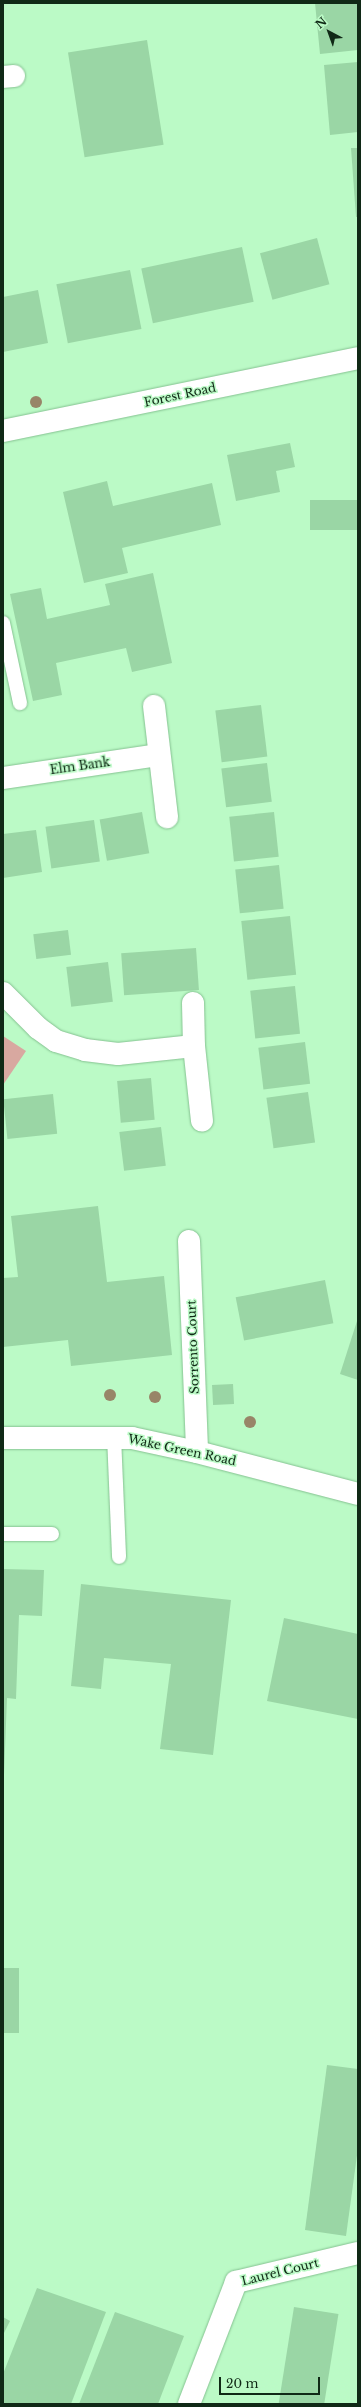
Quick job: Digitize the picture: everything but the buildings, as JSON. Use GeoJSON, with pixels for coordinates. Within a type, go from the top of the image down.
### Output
{"type":"FeatureCollection","features":[{"type":"Feature","properties":{"kind":"street","name":"Forest Road"},"geometry":{"type":"LineString","coordinates":[[3,431],[358,358]]}},
{"type":"Feature","properties":{"kind":"street"},"geometry":{"type":"LineString","coordinates":[[154,706],[158,755],[167,817]]}},
{"type":"Feature","properties":{"kind":"street","name":"Elm Bank"},"geometry":{"type":"LineString","coordinates":[[3,778],[158,755]]}},
{"type":"Feature","properties":{"kind":"street"},"geometry":{"type":"LineString","coordinates":[[3,993],[38,1028],[56,1041],[84,1050],[118,1054],[194,1046]]}},
{"type":"Feature","properties":{"kind":"street"},"geometry":{"type":"LineString","coordinates":[[193,1003],[194,1046],[202,1121]]}},
{"type":"Feature","properties":{"kind":"street","name":"Sorrento Court"},"geometry":{"type":"LineString","coordinates":[[189,1241],[197,1452]]}},
{"type":"Feature","properties":{"kind":"street","name":"Wake Green Road"},"geometry":{"type":"LineString","coordinates":[[3,1438],[114,1436],[197,1452],[358,1494]]}},
{"type":"Feature","properties":{"kind":"street","name":"Laurel Court"},"geometry":{"type":"LineString","coordinates":[[189,2404],[236,2282],[358,2253]]}},
{"type":"Feature","properties":{"kind":"lane"},"geometry":{"type":"LineString","coordinates":[[3,623],[20,703]]}},
{"type":"Feature","properties":{"kind":"lane"},"geometry":{"type":"LineString","coordinates":[[114,1436],[119,1557]]}},
{"type":"Feature","properties":{"kind":"lane"},"geometry":{"type":"LineString","coordinates":[[3,1534],[52,1534]]}},
{"type":"Feature","properties":{"kind":"shaded area"},"geometry":{"type":"Polygon","coordinates":[[[3,1036],[26,1051],[3,1085],[3,1036]]]}}]}
